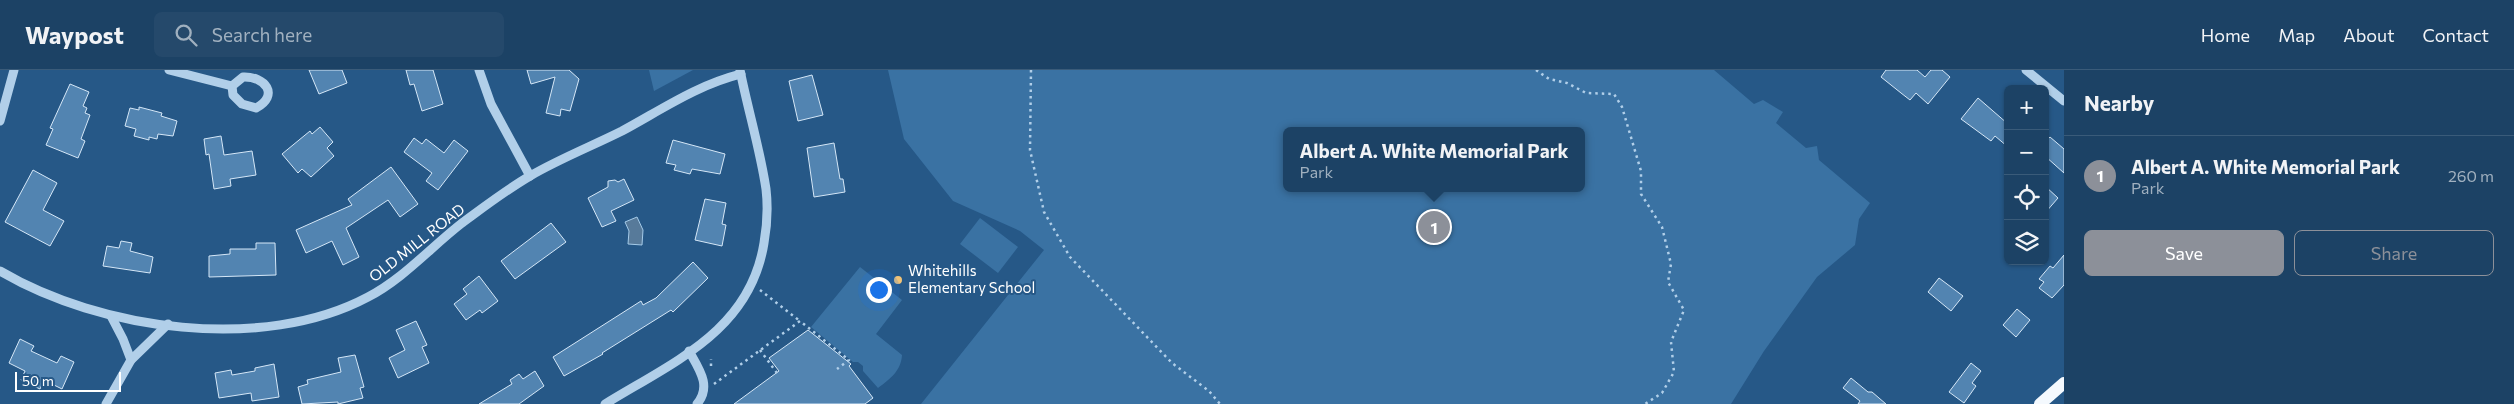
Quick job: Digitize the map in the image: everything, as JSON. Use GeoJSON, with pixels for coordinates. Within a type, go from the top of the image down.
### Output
{"type":"FeatureCollection","features":[{"type":"Feature","properties":{"kind":"main road"},"geometry":{"type":"LineString","coordinates":[[2040,404],[2064,383]]}},
{"type":"Feature","properties":{"kind":"street"},"geometry":{"type":"LineString","coordinates":[[0,121],[14,70]]}},
{"type":"Feature","properties":{"kind":"street"},"geometry":{"type":"LineString","coordinates":[[169,70],[232,86]]}},
{"type":"Feature","properties":{"kind":"street"},"geometry":{"type":"LineString","coordinates":[[479,70],[491,104],[530,176]]}},
{"type":"Feature","properties":{"kind":"street"},"geometry":{"type":"LineString","coordinates":[[2026,70],[2064,101]]}},
{"type":"Feature","properties":{"kind":"street"},"geometry":{"type":"LineString","coordinates":[[604,404],[689,352],[718,330],[738,308],[753,285],[761,260],[766,229],[766,192],[755,132],[740,72]]}},
{"type":"Feature","properties":{"kind":"street","name":"OLD MILL ROAD"},"geometry":{"type":"LineString","coordinates":[[0,271],[43,293],[111,316],[168,324],[258,329],[308,320],[342,309],[370,296],[401,275],[460,225],[530,176],[622,131],[700,87],[740,72]]}},
{"type":"Feature","properties":{"kind":"street"},"geometry":{"type":"LineString","coordinates":[[111,316],[124,339],[131,360]]}},
{"type":"Feature","properties":{"kind":"street"},"geometry":{"type":"LineString","coordinates":[[106,404],[131,360],[168,324]]}},
{"type":"Feature","properties":{"kind":"street"},"geometry":{"type":"LineString","coordinates":[[689,352],[705,386],[704,393],[697,404]]}},
{"type":"Feature","properties":{"kind":"path"},"geometry":{"type":"LineString","coordinates":[[1032,70],[1030,150],[1044,212],[1070,257],[1172,363],[1210,391],[1220,404]]}},
{"type":"Feature","properties":{"kind":"path"},"geometry":{"type":"LineString","coordinates":[[1536,70],[1549,79],[1567,83],[1586,93],[1614,94],[1622,107],[1641,171],[1641,194],[1662,227],[1671,264],[1668,282],[1684,310],[1670,342],[1674,372],[1662,394],[1645,404]]}},
{"type":"Feature","properties":{"kind":"path"},"geometry":{"type":"LineString","coordinates":[[753,285],[849,360],[837,368]]}},
{"type":"Feature","properties":{"kind":"path"},"geometry":{"type":"LineString","coordinates":[[713,384],[800,321]]}},
{"type":"Feature","properties":{"kind":"path"},"geometry":{"type":"LineString","coordinates":[[760,350],[777,373]]}},
{"type":"Feature","properties":{"kind":"shaded area"},"geometry":{"type":"Polygon","coordinates":[[[649,70],[693,70],[654,91],[649,70]]]}},
{"type":"Feature","properties":{"kind":"shaded area"},"geometry":{"type":"Polygon","coordinates":[[[888,70],[1714,70],[1754,104],[1763,100],[1783,112],[1776,123],[1806,148],[1817,146],[1819,160],[1870,203],[1859,219],[1855,245],[1817,277],[1764,351],[1731,404],[921,404],[1044,250],[1020,231],[953,201],[904,139],[888,70]]]}},
{"type":"Feature","properties":{"kind":"shaded area"},"geometry":{"type":"Polygon","coordinates":[[[637,217],[643,230],[642,245],[628,244],[629,231],[625,222],[637,217]]]}},
{"type":"Feature","properties":{"kind":"shaded area"},"geometry":{"type":"Polygon","coordinates":[[[980,218],[1018,247],[998,273],[960,244],[980,218]]]}},
{"type":"Feature","properties":{"kind":"shaded area"},"geometry":{"type":"Polygon","coordinates":[[[860,267],[902,300],[876,334],[902,355],[900,366],[891,378],[878,388],[863,371],[863,366],[858,362],[853,362],[811,327],[860,267]]]}},
{"type":"Feature","properties":{"kind":"building"},"geometry":{"type":"Polygon","coordinates":[[[309,70],[342,70],[347,83],[319,94],[309,70]]]}},
{"type":"Feature","properties":{"kind":"building"},"geometry":{"type":"Polygon","coordinates":[[[406,70],[433,70],[443,104],[422,111],[414,84],[410,85],[406,70]]]}},
{"type":"Feature","properties":{"kind":"building"},"geometry":{"type":"Polygon","coordinates":[[[527,70],[569,70],[579,79],[570,111],[561,109],[560,116],[546,113],[555,77],[531,84],[527,70]]]}},
{"type":"Feature","properties":{"kind":"building"},"geometry":{"type":"Polygon","coordinates":[[[1886,70],[1917,70],[1925,77],[1931,70],[1942,70],[1950,77],[1928,104],[1916,93],[1910,100],[1881,77],[1886,70]]]}},
{"type":"Feature","properties":{"kind":"building"},"geometry":{"type":"Polygon","coordinates":[[[812,75],[823,115],[798,121],[789,81],[812,75]]]}},
{"type":"Feature","properties":{"kind":"building"},"geometry":{"type":"Polygon","coordinates":[[[70,84],[89,92],[83,106],[87,108],[85,113],[90,115],[81,139],[85,141],[78,158],[46,145],[53,129],[50,128],[70,84]]]}},
{"type":"Feature","properties":{"kind":"building"},"geometry":{"type":"Polygon","coordinates":[[[1978,98],[2004,121],[2004,144],[1995,136],[1991,141],[1961,119],[1978,98]]]}},
{"type":"Feature","properties":{"kind":"building"},"geometry":{"type":"Polygon","coordinates":[[[139,107],[162,113],[161,116],[177,121],[173,136],[158,134],[157,139],[149,137],[149,140],[134,136],[136,129],[125,126],[130,108],[139,110],[139,107]]]}},
{"type":"Feature","properties":{"kind":"building"},"geometry":{"type":"Polygon","coordinates":[[[320,127],[333,142],[327,148],[334,156],[311,177],[302,169],[298,173],[282,154],[310,131],[312,134],[320,127]]]}},
{"type":"Feature","properties":{"kind":"building"},"geometry":{"type":"Polygon","coordinates":[[[221,136],[224,155],[252,151],[256,175],[230,179],[231,186],[214,189],[209,154],[206,155],[204,139],[221,136]]]}},
{"type":"Feature","properties":{"kind":"building"},"geometry":{"type":"Polygon","coordinates":[[[414,138],[422,144],[426,139],[444,153],[454,140],[468,151],[438,190],[426,181],[432,173],[404,152],[414,138]]]}},
{"type":"Feature","properties":{"kind":"building"},"geometry":{"type":"Polygon","coordinates":[[[2049,138],[2064,149],[2064,173],[2049,160],[2049,138]]]}},
{"type":"Feature","properties":{"kind":"building"},"geometry":{"type":"Polygon","coordinates":[[[673,140],[725,154],[720,174],[692,169],[690,174],[674,170],[676,165],[666,163],[673,140]]]}},
{"type":"Feature","properties":{"kind":"building"},"geometry":{"type":"Polygon","coordinates":[[[834,143],[840,179],[843,179],[845,192],[814,197],[807,148],[834,143]]]}},
{"type":"Feature","properties":{"kind":"building"},"geometry":{"type":"Polygon","coordinates":[[[391,167],[418,204],[400,217],[388,200],[346,228],[359,257],[343,265],[332,241],[306,253],[296,230],[352,205],[348,199],[391,167]]]}},
{"type":"Feature","properties":{"kind":"building"},"geometry":{"type":"Polygon","coordinates":[[[33,170],[57,183],[43,210],[64,221],[50,246],[5,222],[33,170]]]}},
{"type":"Feature","properties":{"kind":"building"},"geometry":{"type":"Polygon","coordinates":[[[624,179],[634,200],[611,211],[616,221],[602,227],[588,198],[608,187],[608,181],[615,180],[618,182],[624,179]]]}},
{"type":"Feature","properties":{"kind":"building"},"geometry":{"type":"Polygon","coordinates":[[[2049,190],[2058,198],[2049,208],[2049,190]]]}},
{"type":"Feature","properties":{"kind":"building"},"geometry":{"type":"Polygon","coordinates":[[[705,199],[726,203],[722,224],[726,225],[722,246],[695,240],[705,199]]]}},
{"type":"Feature","properties":{"kind":"building"},"geometry":{"type":"Polygon","coordinates":[[[551,223],[566,242],[515,279],[501,261],[551,223]]]}},
{"type":"Feature","properties":{"kind":"building"},"geometry":{"type":"Polygon","coordinates":[[[121,241],[132,243],[130,251],[153,257],[150,273],[103,266],[107,246],[119,248],[121,241]]]}},
{"type":"Feature","properties":{"kind":"building"},"geometry":{"type":"Polygon","coordinates":[[[256,243],[275,243],[276,275],[209,277],[209,256],[230,254],[230,249],[256,249],[256,243]]]}},
{"type":"Feature","properties":{"kind":"building"},"geometry":{"type":"Polygon","coordinates":[[[2064,255],[2064,285],[2052,298],[2039,288],[2044,282],[2039,279],[2050,266],[2053,268],[2064,255]]]}},
{"type":"Feature","properties":{"kind":"building"},"geometry":{"type":"Polygon","coordinates":[[[693,262],[708,278],[673,312],[671,310],[603,354],[564,376],[553,357],[641,301],[643,305],[656,298],[693,262]]]}},
{"type":"Feature","properties":{"kind":"building"},"geometry":{"type":"Polygon","coordinates":[[[479,276],[498,301],[482,313],[480,310],[466,320],[454,304],[467,294],[463,289],[479,276]]]}},
{"type":"Feature","properties":{"kind":"building"},"geometry":{"type":"Polygon","coordinates":[[[1939,278],[1963,296],[1951,311],[1928,292],[1939,278]]]}},
{"type":"Feature","properties":{"kind":"building"},"geometry":{"type":"Polygon","coordinates":[[[2017,309],[2030,320],[2016,337],[2003,325],[2017,309]]]}},
{"type":"Feature","properties":{"kind":"building"},"geometry":{"type":"Polygon","coordinates":[[[416,321],[427,345],[422,347],[429,363],[398,378],[389,358],[405,350],[396,330],[416,321]]]}},
{"type":"Feature","properties":{"kind":"building"},"geometry":{"type":"Polygon","coordinates":[[[808,330],[851,364],[849,366],[873,398],[865,404],[734,404],[779,371],[769,358],[808,330]]]}},
{"type":"Feature","properties":{"kind":"building"},"geometry":{"type":"Polygon","coordinates":[[[20,339],[34,346],[31,351],[57,363],[61,356],[74,362],[62,389],[44,380],[40,389],[21,380],[25,371],[9,363],[20,339]]]}},
{"type":"Feature","properties":{"kind":"building"},"geometry":{"type":"Polygon","coordinates":[[[355,355],[364,387],[360,388],[363,398],[338,404],[338,402],[302,404],[298,387],[308,384],[307,380],[341,372],[338,358],[355,355]]]}},
{"type":"Feature","properties":{"kind":"building"},"geometry":{"type":"Polygon","coordinates":[[[1971,363],[1981,371],[1972,383],[1976,386],[1964,403],[1949,392],[1971,363]]]}},
{"type":"Feature","properties":{"kind":"building"},"geometry":{"type":"Polygon","coordinates":[[[274,364],[279,397],[252,401],[251,393],[219,398],[215,373],[231,370],[232,375],[255,371],[255,368],[274,364]]]}},
{"type":"Feature","properties":{"kind":"building"},"geometry":{"type":"Polygon","coordinates":[[[535,371],[544,386],[519,404],[479,404],[512,384],[510,380],[519,374],[523,379],[535,371]]]}},
{"type":"Feature","properties":{"kind":"building"},"geometry":{"type":"Polygon","coordinates":[[[1851,378],[1886,404],[1858,404],[1860,401],[1843,388],[1851,378]]]}},
{"type":"Feature","properties":{"kind":"place","name":"Albert A. White Memorial Park"},"geometry":{"type":"Point","coordinates":[1434,227]}},
{"type":"Feature","properties":{"kind":"place","name":"Whitehills Elementary School"},"geometry":{"type":"Point","coordinates":[898,280]}}]}
